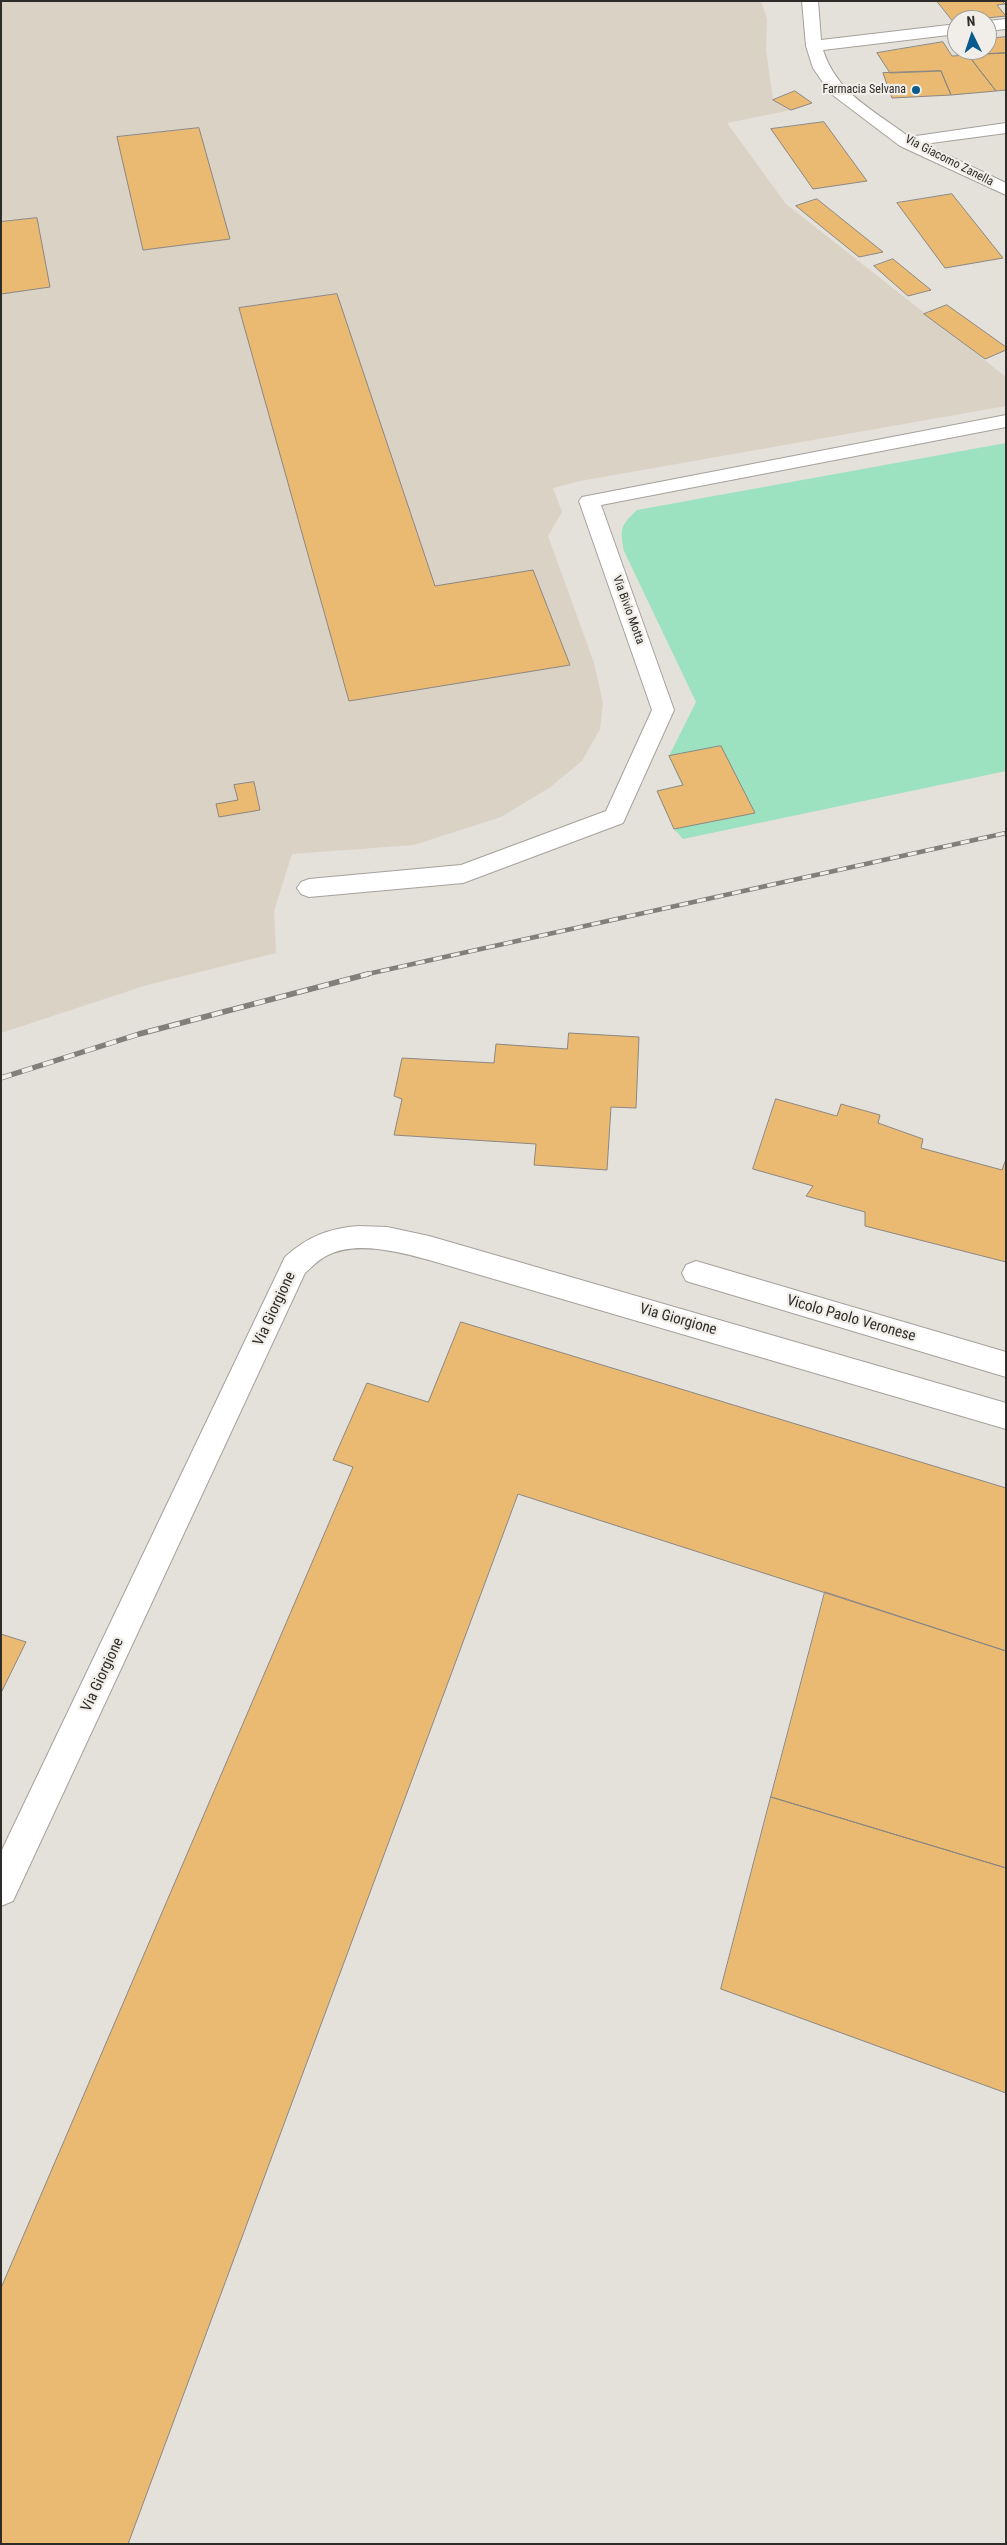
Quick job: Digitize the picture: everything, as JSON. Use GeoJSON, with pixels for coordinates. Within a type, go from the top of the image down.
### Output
{"type":"FeatureCollection","features":[{"type":"Feature","properties":{"kind":"street","name":"Via Giacomo Zanella"},"geometry":{"type":"LineString","coordinates":[[810,1],[814,46],[821,68],[836,90],[906,142],[1006,190]]}},
{"type":"Feature","properties":{"kind":"street"},"geometry":{"type":"LineString","coordinates":[[814,46],[947,30]]}},
{"type":"Feature","properties":{"kind":"street"},"geometry":{"type":"LineString","coordinates":[[906,142],[1006,128]]}},
{"type":"Feature","properties":{"kind":"street","name":"Via Bivio Motta"},"geometry":{"type":"LineString","coordinates":[[308,888],[463,874],[615,817],[663,710],[589,501],[1006,421]]}},
{"type":"Feature","properties":{"kind":"street","name":"Via Giorgione"},"geometry":{"type":"LineString","coordinates":[[1,1889],[295,1265],[316,1248],[350,1237],[387,1238],[428,1248],[1006,1416]]}},
{"type":"Feature","properties":{"kind":"street","name":"Vicolo Paolo Veronese"},"geometry":{"type":"LineString","coordinates":[[696,1273],[1006,1365]]}},
{"type":"Feature","properties":{"kind":"shaded area"},"geometry":{"type":"Polygon","coordinates":[[[1,1],[761,1],[767,19],[766,50],[773,100],[791,110],[727,123],[786,204],[1006,377],[1006,406],[580,481],[553,488],[562,512],[548,536],[594,663],[603,703],[600,729],[582,761],[549,788],[501,817],[414,845],[292,854],[274,911],[276,953],[147,985],[1,1033],[1,1]]]}},
{"type":"Feature","properties":{"kind":"green space"},"geometry":{"type":"Polygon","coordinates":[[[1006,443],[1006,771],[683,839],[674,829],[657,791],[682,785],[669,756],[696,702],[624,551],[622,533],[627,520],[637,510],[1006,443]]]}},
{"type":"Feature","properties":{"kind":"building"},"geometry":{"type":"Polygon","coordinates":[[[937,1],[1002,1],[1005,4],[997,5],[1006,16],[997,17],[997,10],[947,10],[947,14],[937,1]]]}},
{"type":"Feature","properties":{"kind":"building"},"geometry":{"type":"Polygon","coordinates":[[[1006,37],[1006,53],[997,53],[997,38],[1006,37]]]}},
{"type":"Feature","properties":{"kind":"building"},"geometry":{"type":"Polygon","coordinates":[[[943,42],[947,48],[947,60],[972,60],[996,91],[951,95],[941,71],[890,73],[877,53],[943,42]]]}},
{"type":"Feature","properties":{"kind":"building"},"geometry":{"type":"Polygon","coordinates":[[[997,53],[1006,53],[1006,90],[996,91],[972,60],[997,60],[997,53]]]}},
{"type":"Feature","properties":{"kind":"building"},"geometry":{"type":"Polygon","coordinates":[[[941,71],[951,95],[892,98],[883,73],[941,71]]]}},
{"type":"Feature","properties":{"kind":"building"},"geometry":{"type":"Polygon","coordinates":[[[795,91],[812,103],[791,110],[773,100],[795,91]]]}},
{"type":"Feature","properties":{"kind":"building"},"geometry":{"type":"Polygon","coordinates":[[[824,122],[867,181],[813,189],[771,129],[824,122]]]}},
{"type":"Feature","properties":{"kind":"building"},"geometry":{"type":"Polygon","coordinates":[[[199,128],[230,239],[143,250],[117,137],[199,128]]]}},
{"type":"Feature","properties":{"kind":"building"},"geometry":{"type":"Polygon","coordinates":[[[952,194],[1003,258],[945,268],[897,203],[952,194]]]}},
{"type":"Feature","properties":{"kind":"building"},"geometry":{"type":"Polygon","coordinates":[[[817,199],[883,252],[859,257],[796,206],[817,199]]]}},
{"type":"Feature","properties":{"kind":"building"},"geometry":{"type":"Polygon","coordinates":[[[37,218],[50,287],[1,294],[1,222],[37,218]]]}},
{"type":"Feature","properties":{"kind":"building"},"geometry":{"type":"Polygon","coordinates":[[[893,259],[931,290],[908,296],[874,266],[893,259]]]}},
{"type":"Feature","properties":{"kind":"building"},"geometry":{"type":"Polygon","coordinates":[[[337,294],[435,586],[533,570],[570,665],[349,701],[239,308],[337,294]]]}},
{"type":"Feature","properties":{"kind":"building"},"geometry":{"type":"Polygon","coordinates":[[[947,305],[1006,347],[1006,350],[985,359],[924,314],[947,305]]]}},
{"type":"Feature","properties":{"kind":"building"},"geometry":{"type":"Polygon","coordinates":[[[721,746],[755,813],[674,829],[657,791],[683,785],[669,756],[721,746]]]}},
{"type":"Feature","properties":{"kind":"building"},"geometry":{"type":"Polygon","coordinates":[[[254,782],[260,810],[219,817],[216,804],[238,800],[234,785],[254,782]]]}},
{"type":"Feature","properties":{"kind":"building"},"geometry":{"type":"Polygon","coordinates":[[[569,1033],[639,1037],[636,1108],[611,1107],[607,1170],[534,1165],[536,1144],[394,1135],[402,1099],[394,1096],[402,1058],[494,1063],[496,1044],[567,1049],[569,1033]]]}},
{"type":"Feature","properties":{"kind":"building"},"geometry":{"type":"Polygon","coordinates":[[[776,1099],[837,1116],[841,1104],[880,1115],[878,1123],[923,1139],[921,1148],[1002,1170],[1006,1159],[1006,1262],[865,1226],[865,1212],[806,1196],[813,1186],[753,1169],[776,1099]]]}},
{"type":"Feature","properties":{"kind":"building"},"geometry":{"type":"Polygon","coordinates":[[[461,1322],[1006,1488],[1006,1651],[518,1494],[128,2544],[1,2544],[1,2288],[353,1467],[333,1460],[367,1383],[428,1402],[461,1322]]]}},
{"type":"Feature","properties":{"kind":"building"},"geometry":{"type":"Polygon","coordinates":[[[825,1592],[1006,1651],[1006,1868],[771,1797],[825,1592]]]}},
{"type":"Feature","properties":{"kind":"building"},"geometry":{"type":"Polygon","coordinates":[[[1,1634],[26,1642],[1,1693],[1,1634]]]}},
{"type":"Feature","properties":{"kind":"building"},"geometry":{"type":"Polygon","coordinates":[[[771,1797],[1006,1868],[1006,2093],[721,1989],[771,1797]]]}},
{"type":"Feature","properties":{"kind":"railway"},"geometry":{"type":"LineString","coordinates":[[363,975],[1006,833]]}},
{"type":"Feature","properties":{"kind":"railway"},"geometry":{"type":"LineString","coordinates":[[1,1078],[139,1034],[368,974]]}},
{"type":"Feature","properties":{"kind":"place","name":"Farmacia Selvana"},"geometry":{"type":"Point","coordinates":[916,90]}}]}
